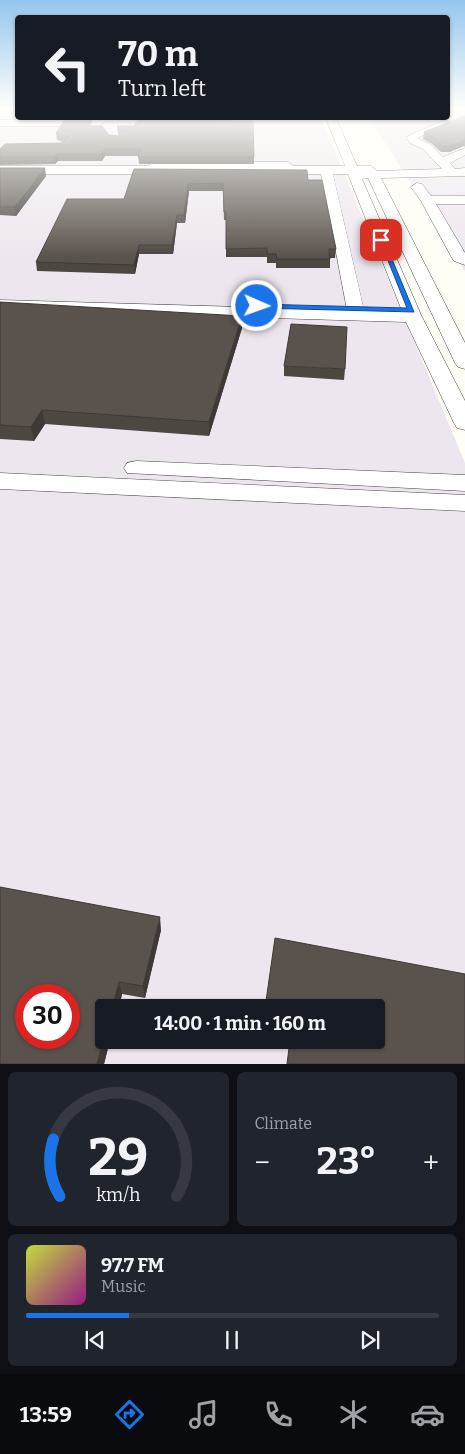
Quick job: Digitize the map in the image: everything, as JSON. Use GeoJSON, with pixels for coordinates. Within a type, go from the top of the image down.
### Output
{"type":"FeatureCollection","features":[{"type":"Feature","properties":{"kind":"street"},"geometry":{"type":"LineString","coordinates":[[356,159],[465,363]]}},
{"type":"Feature","properties":{"kind":"street"},"geometry":{"type":"LineString","coordinates":[[439,159],[459,172]]}},
{"type":"Feature","properties":{"kind":"street"},"geometry":{"type":"LineString","coordinates":[[442,162],[449,159]]}},
{"type":"Feature","properties":{"kind":"street"},"geometry":{"type":"LineString","coordinates":[[0,166],[459,172]]}},
{"type":"Feature","properties":{"kind":"street"},"geometry":{"type":"LineString","coordinates":[[0,170],[326,170],[465,176]]}},
{"type":"Feature","properties":{"kind":"street"},"geometry":{"type":"LineString","coordinates":[[326,170],[356,309]]}},
{"type":"Feature","properties":{"kind":"street"},"geometry":{"type":"LineString","coordinates":[[363,171],[412,313],[465,423]]}},
{"type":"Feature","properties":{"kind":"street"},"geometry":{"type":"LineString","coordinates":[[0,177],[44,178],[55,184]]}},
{"type":"Feature","properties":{"kind":"street"},"geometry":{"type":"LineString","coordinates":[[417,187],[427,200],[460,258],[465,260]]}},
{"type":"Feature","properties":{"kind":"street"},"geometry":{"type":"LineString","coordinates":[[427,200],[465,200]]}},
{"type":"Feature","properties":{"kind":"street"},"geometry":{"type":"LineString","coordinates":[[0,297],[356,309],[412,313]]}},
{"type":"Feature","properties":{"kind":"street"},"geometry":{"type":"LineString","coordinates":[[0,305],[412,313]]}},
{"type":"Feature","properties":{"kind":"street"},"geometry":{"type":"LineString","coordinates":[[0,462],[465,482]]}},
{"type":"Feature","properties":{"kind":"street"},"geometry":{"type":"LineString","coordinates":[[0,481],[465,502]]}},
{"type":"Feature","properties":{"kind":"shaded area"},"geometry":{"type":"Polygon","coordinates":[[[0,159],[338,159],[465,463],[465,1064],[0,1064],[0,159]]]}},
{"type":"Feature","properties":{"kind":"shaded area"},"geometry":{"type":"Polygon","coordinates":[[[395,159],[465,159],[465,271],[395,159]]]}},
{"type":"Feature","properties":{"kind":"building"},"geometry":{"type":"Polygon","coordinates":[[[0,168],[45,168],[15,207],[0,207],[0,168]]]}},
{"type":"Feature","properties":{"kind":"building"},"geometry":{"type":"Polygon","coordinates":[[[134,169],[307,170],[308,180],[322,180],[336,249],[329,249],[330,259],[277,259],[276,254],[267,254],[267,248],[226,249],[226,212],[224,212],[223,183],[188,184],[184,215],[177,215],[172,245],[139,245],[134,265],[36,262],[67,199],[124,199],[134,169]]]}},
{"type":"Feature","properties":{"kind":"building"},"geometry":{"type":"Polygon","coordinates":[[[0,302],[242,316],[209,422],[42,410],[31,427],[0,425],[0,302]]]}},
{"type":"Feature","properties":{"kind":"building"},"geometry":{"type":"Polygon","coordinates":[[[291,324],[347,327],[345,369],[284,366],[291,324]]]}},
{"type":"Feature","properties":{"kind":"building"},"geometry":{"type":"Polygon","coordinates":[[[0,887],[160,917],[143,986],[119,982],[114,999],[95,999],[95,1049],[101,1049],[97,1064],[0,1064],[0,887]]]}},
{"type":"Feature","properties":{"kind":"building"},"geometry":{"type":"Polygon","coordinates":[[[275,938],[465,974],[465,1064],[287,1064],[289,1049],[385,1049],[385,999],[266,999],[275,938]]]}},
{"type":"Feature","properties":{"kind":"route"},"geometry":{"type":"LineString","coordinates":[[257,306],[412,310],[381,240]]}}]}
